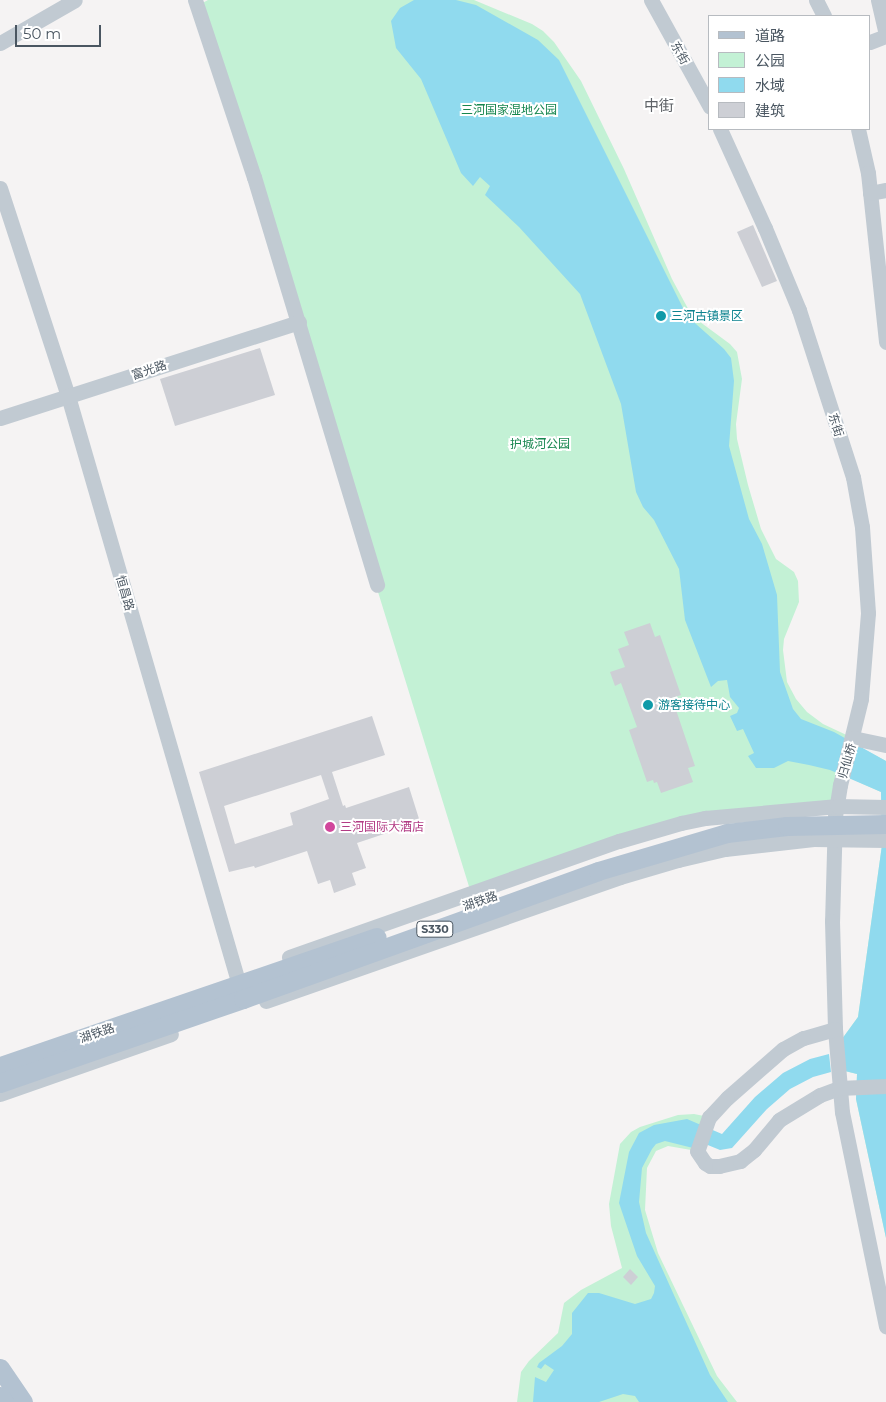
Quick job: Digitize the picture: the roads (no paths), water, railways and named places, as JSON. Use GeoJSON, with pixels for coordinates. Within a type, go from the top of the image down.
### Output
{"type":"FeatureCollection","features":[{"type":"Feature","properties":{"kind":"main road","name":"湖铁路"},"geometry":{"type":"LineString","coordinates":[[0,1066],[239,986],[514,889],[707,826],[790,816],[835,821],[882,822]]}},
{"type":"Feature","properties":{"kind":"main road","name":"湖铁路"},"geometry":{"type":"LineString","coordinates":[[0,1083],[239,986]]}},
{"type":"Feature","properties":{"kind":"main road"},"geometry":{"type":"LineString","coordinates":[[0,1368],[22,1402]]}},
{"type":"Feature","properties":{"kind":"main road"},"geometry":{"type":"LineString","coordinates":[[0,1396],[4,1402]]}},
{"type":"Feature","properties":{"kind":"street"},"geometry":{"type":"LineString","coordinates":[[0,43],[74,0]]}},
{"type":"Feature","properties":{"kind":"street"},"geometry":{"type":"LineString","coordinates":[[195,0],[254,177],[299,322],[376,585]]}},
{"type":"Feature","properties":{"kind":"street","name":"东街"},"geometry":{"type":"LineString","coordinates":[[652,0],[708,101]]}},
{"type":"Feature","properties":{"kind":"street"},"geometry":{"type":"LineString","coordinates":[[816,0],[824,15]]}},
{"type":"Feature","properties":{"kind":"street"},"geometry":{"type":"LineString","coordinates":[[871,42],[886,36],[878,0]]}},
{"type":"Feature","properties":{"kind":"street","name":"东街"},"geometry":{"type":"LineString","coordinates":[[720,130],[765,228],[799,310],[853,477],[862,527],[868,613],[861,699],[853,738]]}},
{"type":"Feature","properties":{"kind":"street"},"geometry":{"type":"LineString","coordinates":[[858,130],[870,193],[886,342]]}},
{"type":"Feature","properties":{"kind":"street","name":"恒昌路"},"geometry":{"type":"LineString","coordinates":[[0,188],[68,396],[239,986]]}},
{"type":"Feature","properties":{"kind":"street"},"geometry":{"type":"LineString","coordinates":[[870,193],[886,190]]}},
{"type":"Feature","properties":{"kind":"street","name":"富光路"},"geometry":{"type":"LineString","coordinates":[[0,418],[299,322]]}},
{"type":"Feature","properties":{"kind":"street"},"geometry":{"type":"LineString","coordinates":[[853,738],[886,745]]}},
{"type":"Feature","properties":{"kind":"street","name":"归仙桥"},"geometry":{"type":"LineString","coordinates":[[853,738],[840,785],[835,821],[832,921],[835,1029],[839,1088],[886,1327]]}},
{"type":"Feature","properties":{"kind":"street"},"geometry":{"type":"LineString","coordinates":[[0,1094],[620,876],[725,849],[813,839],[835,821]]}},
{"type":"Feature","properties":{"kind":"street"},"geometry":{"type":"LineString","coordinates":[[0,1058],[239,986]]}},
{"type":"Feature","properties":{"kind":"street"},"geometry":{"type":"LineString","coordinates":[[835,1029],[795,1042],[782,1049],[738,1086],[709,1117],[697,1152],[705,1162],[710,1166],[719,1166],[740,1161],[754,1150],[779,1120],[797,1107],[839,1088],[886,1086]]}},
{"type":"Feature","properties":{"kind":"water","name":"三河国家湿地公园"},"geometry":{"type":"Polygon","coordinates":[[[414,0],[456,0],[476,5],[538,40],[559,60],[687,316],[724,349],[731,358],[734,381],[729,446],[749,519],[762,544],[777,595],[780,672],[793,709],[801,719],[834,732],[886,761],[886,1238],[856,1099],[857,1074],[845,1071],[842,1039],[858,1017],[882,845],[881,792],[830,770],[809,765],[788,761],[774,768],[756,768],[748,756],[754,753],[743,729],[737,731],[730,716],[737,713],[739,708],[730,697],[727,680],[718,681],[711,687],[685,620],[679,569],[654,520],[643,507],[636,492],[621,404],[580,294],[519,227],[485,195],[490,186],[480,177],[473,186],[461,173],[421,79],[396,48],[391,21],[400,8],[414,0]]]}},
{"type":"Feature","properties":{"kind":"water"},"geometry":{"type":"Polygon","coordinates":[[[829,1054],[831,1072],[813,1077],[790,1089],[767,1109],[732,1148],[720,1150],[698,1141],[693,1148],[665,1141],[656,1144],[642,1168],[639,1202],[646,1233],[710,1375],[728,1402],[639,1402],[635,1396],[623,1394],[599,1402],[533,1402],[535,1377],[546,1382],[554,1370],[545,1364],[541,1369],[537,1367],[539,1363],[562,1346],[572,1334],[572,1313],[588,1293],[599,1293],[635,1304],[651,1299],[654,1293],[655,1286],[637,1256],[619,1203],[629,1152],[639,1133],[654,1125],[687,1119],[722,1134],[755,1097],[783,1073],[810,1059],[829,1054]]]}},
{"type":"Feature","properties":{"kind":"place","name":"三河古镇景区"},"geometry":{"type":"Point","coordinates":[661,316]}},
{"type":"Feature","properties":{"kind":"place","name":"游客接待中心"},"geometry":{"type":"Point","coordinates":[648,705]}},
{"type":"Feature","properties":{"kind":"place","name":"三河国际大酒店"},"geometry":{"type":"Point","coordinates":[330,827]}},
{"type":"Feature","properties":{"kind":"district","name":"中街"},"geometry":{"type":"Point","coordinates":[659,106]}},
{"type":"Feature","properties":{"kind":"park label","name":"护城河公园"},"geometry":{"type":"Point","coordinates":[540,444]}}]}
